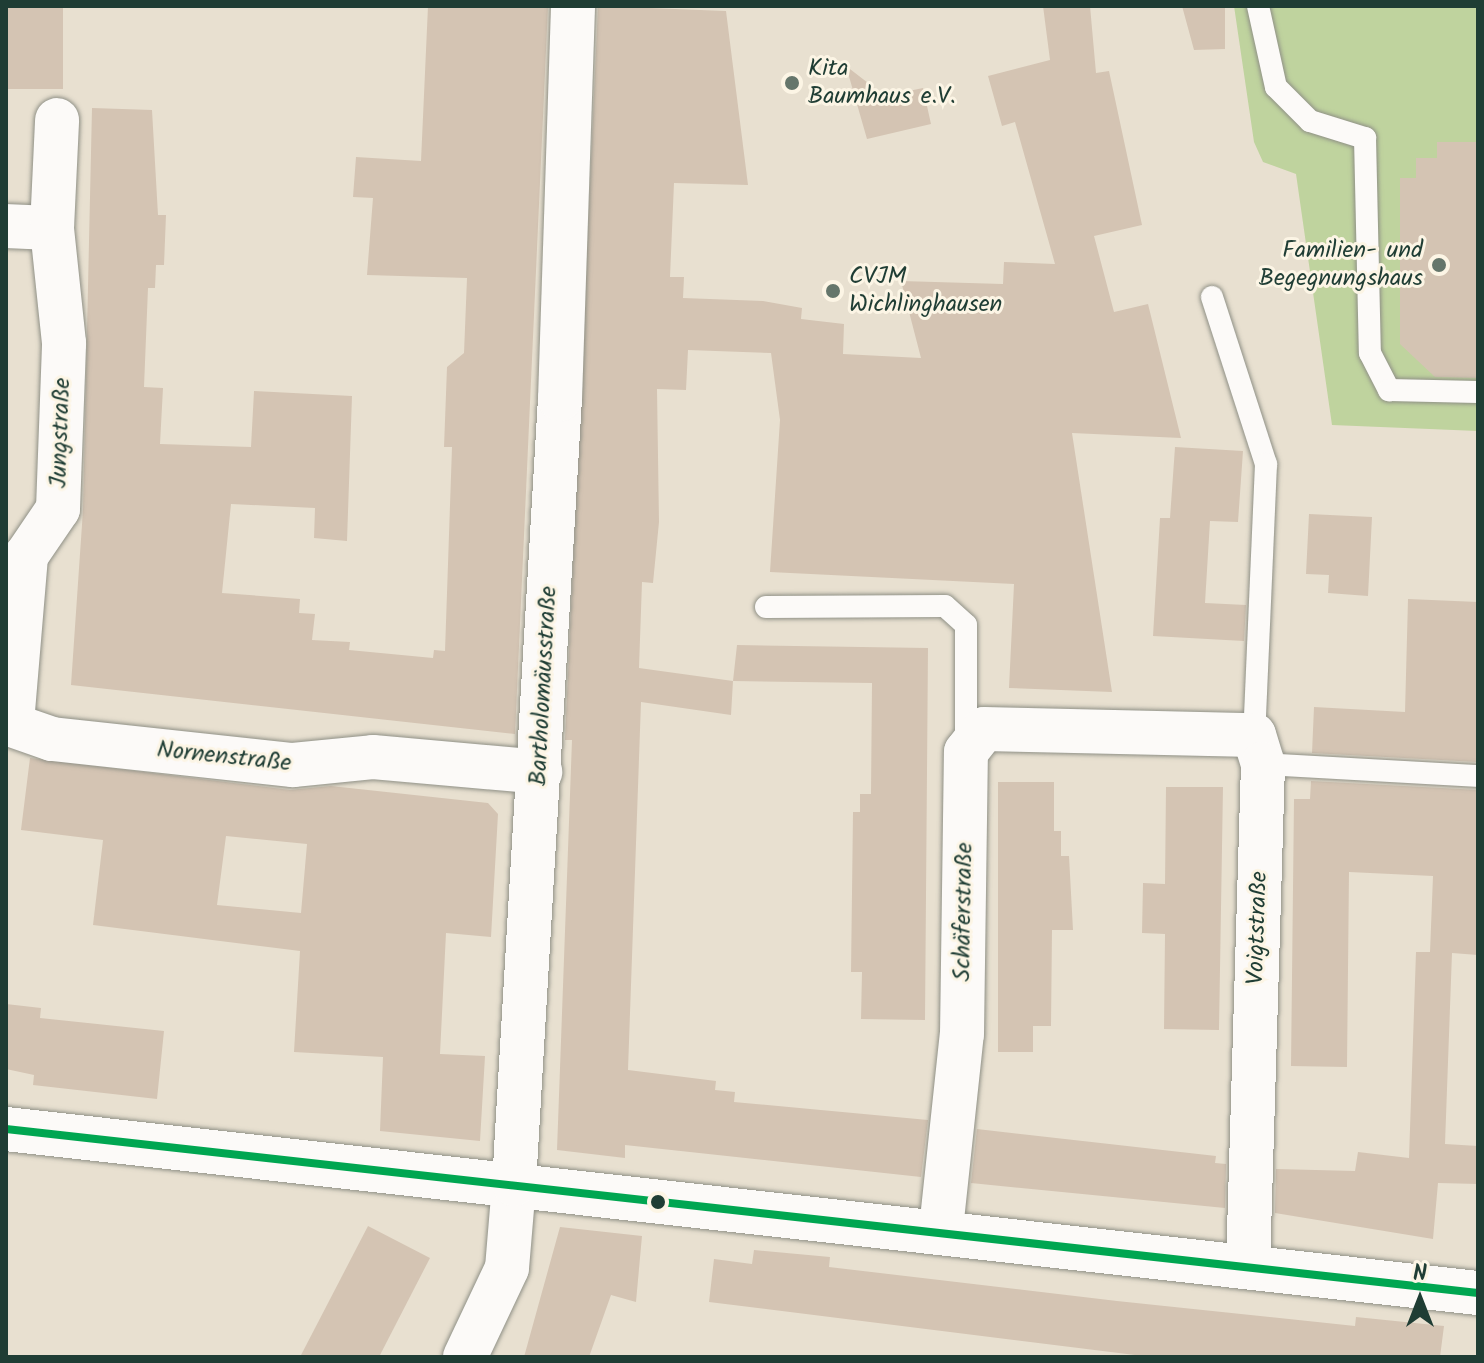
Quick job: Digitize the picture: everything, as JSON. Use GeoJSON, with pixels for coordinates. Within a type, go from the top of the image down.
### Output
{"type":"FeatureCollection","features":[{"type":"Feature","properties":{"kind":"street","name":"Bartholomäusstraße"},"geometry":{"type":"LineString","coordinates":[[465,1357],[507,1268],[514,1184],[540,772],[573,6]]}},
{"type":"Feature","properties":{"kind":"street","name":"Jungstraße"},"geometry":{"type":"LineString","coordinates":[[9,723],[26,556],[58,509],[64,343],[52,228],[57,120]]}},
{"type":"Feature","properties":{"kind":"street"},"geometry":{"type":"LineString","coordinates":[[6,226],[52,228]]}},
{"type":"Feature","properties":{"kind":"street","name":"Nornenstraße"},"geometry":{"type":"LineString","coordinates":[[9,723],[52,739],[293,765],[373,757],[540,772]]}},
{"type":"Feature","properties":{"kind":"street"},"geometry":{"type":"LineString","coordinates":[[966,752],[984,729],[1112,730],[1259,749]]}},
{"type":"Feature","properties":{"kind":"street","name":"Voigtstraße"},"geometry":{"type":"LineString","coordinates":[[1248,1266],[1259,749]]}},
{"type":"Feature","properties":{"kind":"street","name":"Schäferstraße"},"geometry":{"type":"LineString","coordinates":[[941,1229],[962,1034],[966,752]]}},
{"type":"Feature","properties":{"kind":"street"},"geometry":{"type":"LineString","coordinates":[[7,1137],[514,1184],[941,1229],[1478,1293]]}},
{"type":"Feature","properties":{"kind":"lane"},"geometry":{"type":"LineString","coordinates":[[1258,6],[1276,87],[1310,121],[1365,138],[1370,353],[1389,390],[1478,392]]}},
{"type":"Feature","properties":{"kind":"lane"},"geometry":{"type":"LineString","coordinates":[[1212,297],[1266,464],[1259,749],[1478,776]]}},
{"type":"Feature","properties":{"kind":"lane"},"geometry":{"type":"LineString","coordinates":[[766,607],[945,606],[966,625],[966,752]]}},
{"type":"Feature","properties":{"kind":"green space"},"geometry":{"type":"Polygon","coordinates":[[[1234,6],[1478,6],[1478,431],[1332,425],[1296,174],[1263,162],[1254,142],[1234,6]]]}},
{"type":"Feature","properties":{"kind":"building"},"geometry":{"type":"Polygon","coordinates":[[[6,6],[63,6],[63,89],[6,89],[6,6]]]}},
{"type":"Feature","properties":{"kind":"building"},"geometry":{"type":"Polygon","coordinates":[[[428,6],[548,6],[515,734],[71,685],[83,510],[92,108],[152,110],[158,215],[166,215],[164,265],[156,265],[155,288],[148,288],[144,387],[163,388],[160,444],[251,447],[254,391],[352,396],[347,541],[314,538],[315,508],[231,504],[222,593],[300,599],[299,613],[315,614],[312,640],[350,642],[349,650],[433,658],[434,650],[445,651],[452,447],[444,447],[447,367],[464,353],[467,278],[367,275],[373,198],[353,197],[356,157],[421,161],[428,6]]]}},
{"type":"Feature","properties":{"kind":"building"},"geometry":{"type":"Polygon","coordinates":[[[598,6],[726,11],[748,185],[674,183],[670,277],[684,277],[683,298],[763,301],[802,308],[801,319],[844,324],[843,354],[921,358],[901,281],[1003,284],[1004,262],[1055,264],[1015,122],[1002,126],[988,76],[1050,60],[1043,6],[1090,6],[1096,73],[1109,71],[1142,225],[1094,236],[1114,312],[1148,304],[1181,438],[1072,433],[1112,692],[1009,688],[1014,584],[770,572],[780,420],[771,353],[688,350],[686,390],[657,389],[659,522],[653,583],[642,582],[639,668],[733,681],[731,715],[641,702],[628,1070],[716,1081],[715,1090],[735,1092],[734,1102],[928,1120],[921,1177],[625,1145],[625,1158],[557,1150],[572,740],[565,740],[598,6]]]}},
{"type":"Feature","properties":{"kind":"building"},"geometry":{"type":"Polygon","coordinates":[[[1182,6],[1225,6],[1225,49],[1194,50],[1182,6]]]}},
{"type":"Feature","properties":{"kind":"building"},"geometry":{"type":"Polygon","coordinates":[[[846,66],[885,96],[923,88],[931,124],[867,139],[846,66]]]}},
{"type":"Feature","properties":{"kind":"building","name":"Familien- und Begegnungshaus"},"geometry":{"type":"Polygon","coordinates":[[[1437,142],[1477,142],[1478,378],[1435,377],[1400,344],[1400,178],[1416,178],[1416,158],[1437,158],[1437,142]]]}},
{"type":"Feature","properties":{"kind":"building"},"geometry":{"type":"Polygon","coordinates":[[[1175,447],[1243,451],[1238,522],[1210,521],[1205,603],[1246,605],[1244,641],[1153,636],[1160,518],[1170,518],[1175,447]]]}},
{"type":"Feature","properties":{"kind":"building"},"geometry":{"type":"Polygon","coordinates":[[[1309,514],[1372,517],[1368,596],[1328,593],[1329,575],[1306,574],[1309,514]]]}},
{"type":"Feature","properties":{"kind":"building"},"geometry":{"type":"Polygon","coordinates":[[[1408,599],[1478,602],[1478,762],[1312,753],[1314,707],[1405,712],[1408,599]]]}},
{"type":"Feature","properties":{"kind":"building"},"geometry":{"type":"Polygon","coordinates":[[[737,645],[928,648],[925,1020],[861,1019],[862,972],[851,972],[853,812],[860,812],[860,794],[871,794],[872,683],[733,681],[737,645]]]}},
{"type":"Feature","properties":{"kind":"building"},"geometry":{"type":"Polygon","coordinates":[[[30,758],[290,790],[331,786],[488,803],[498,814],[491,937],[446,933],[440,1054],[485,1056],[480,1141],[380,1131],[383,1057],[294,1052],[300,951],[93,925],[103,840],[21,830],[30,758]],[[226,836],[217,905],[301,913],[307,844],[226,836]]]}},
{"type":"Feature","properties":{"kind":"building"},"geometry":{"type":"Polygon","coordinates":[[[1311,781],[1478,790],[1478,955],[1452,953],[1445,1144],[1478,1146],[1478,1184],[1438,1183],[1433,1239],[1275,1213],[1276,1169],[1355,1171],[1358,1152],[1409,1158],[1416,952],[1430,952],[1433,876],[1349,872],[1347,1067],[1291,1066],[1294,799],[1310,799],[1311,781]]]}},
{"type":"Feature","properties":{"kind":"building"},"geometry":{"type":"Polygon","coordinates":[[[998,782],[1054,782],[1054,831],[1061,831],[1061,856],[1069,856],[1073,930],[1052,930],[1051,1026],[1033,1026],[1033,1052],[998,1052],[998,782]]]}},
{"type":"Feature","properties":{"kind":"building"},"geometry":{"type":"Polygon","coordinates":[[[1166,787],[1223,787],[1219,1030],[1164,1029],[1165,934],[1142,933],[1143,883],[1165,884],[1166,787]]]}},
{"type":"Feature","properties":{"kind":"building"},"geometry":{"type":"Polygon","coordinates":[[[6,1004],[41,1008],[40,1018],[164,1031],[157,1099],[33,1085],[34,1075],[6,1069],[6,1004]]]}},
{"type":"Feature","properties":{"kind":"building"},"geometry":{"type":"Polygon","coordinates":[[[977,1129],[1216,1156],[1215,1163],[1226,1164],[1225,1208],[971,1183],[977,1129]]]}},
{"type":"Feature","properties":{"kind":"building"},"geometry":{"type":"Polygon","coordinates":[[[368,1226],[430,1258],[379,1357],[300,1357],[368,1226]]]}},
{"type":"Feature","properties":{"kind":"building"},"geometry":{"type":"Polygon","coordinates":[[[560,1227],[642,1236],[636,1302],[611,1295],[589,1357],[524,1357],[560,1227]]]}},
{"type":"Feature","properties":{"kind":"building"},"geometry":{"type":"Polygon","coordinates":[[[754,1250],[830,1257],[829,1267],[1117,1301],[1355,1326],[1356,1317],[1444,1326],[1440,1357],[1151,1357],[709,1302],[714,1259],[752,1264],[754,1250]]]}},
{"type":"Feature","properties":{"kind":"transit line"},"geometry":{"type":"LineString","coordinates":[[6,1129],[1478,1293]]}},
{"type":"Feature","properties":{"kind":"place","name":"Kita Baumhaus e.V."},"geometry":{"type":"Point","coordinates":[792,83]}},
{"type":"Feature","properties":{"kind":"place","name":"Familien- und Begegnungshaus"},"geometry":{"type":"Point","coordinates":[1439,265]}},
{"type":"Feature","properties":{"kind":"place","name":"CVJM Wichlinghausen"},"geometry":{"type":"Point","coordinates":[833,291]}}]}
